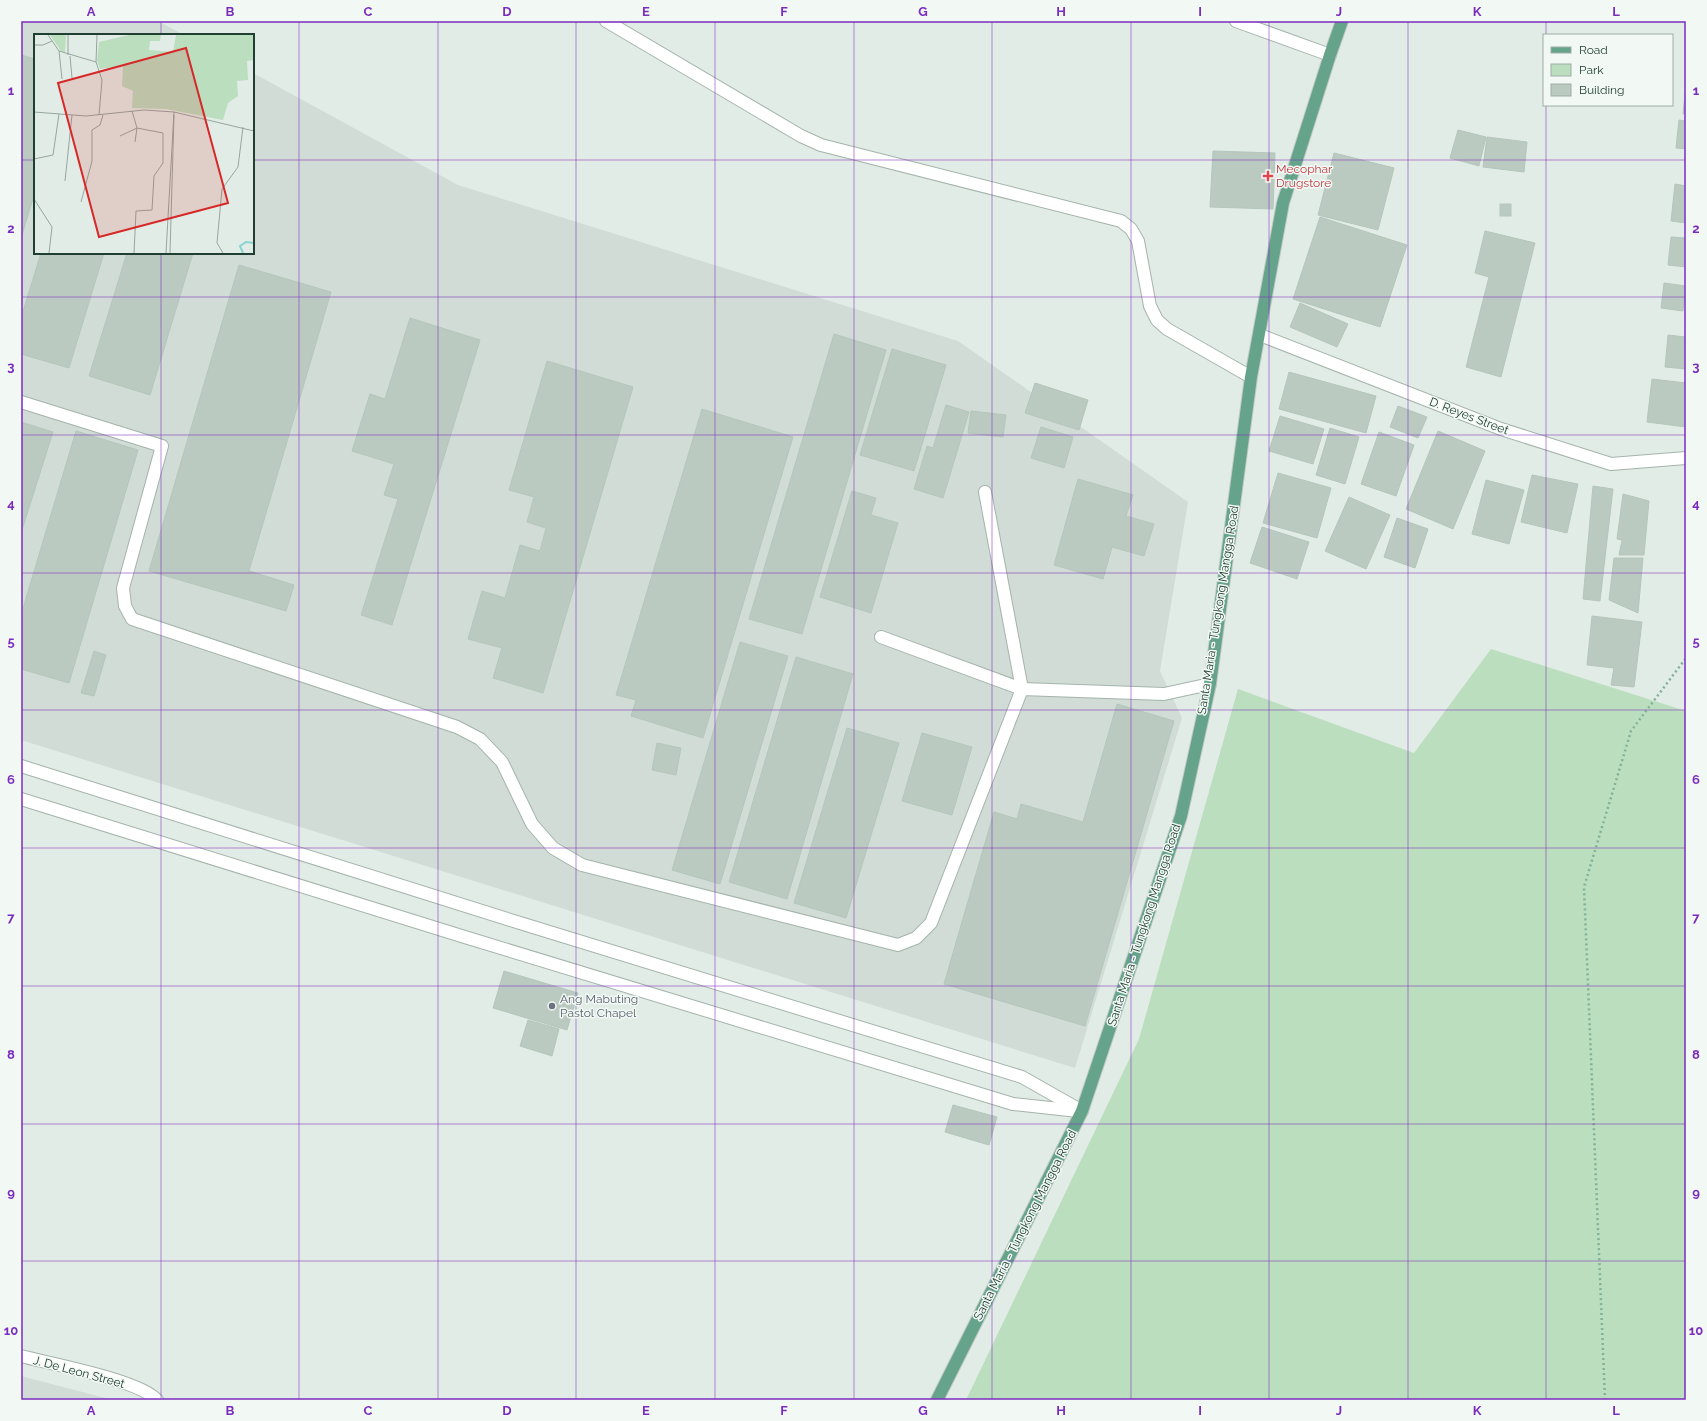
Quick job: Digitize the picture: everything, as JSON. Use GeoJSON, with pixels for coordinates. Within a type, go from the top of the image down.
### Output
{"type":"FeatureCollection","features":[{"type":"Feature","properties":{"kind":"main road","name":"Santa Maria - Tungkong Mangga Road"},"geometry":{"type":"LineString","coordinates":[[937,1400],[1082,1111],[1181,816],[1210,684],[1252,377],[1284,203],[1342,21]]}},
{"type":"Feature","properties":{"kind":"street"},"geometry":{"type":"LineString","coordinates":[[606,21],[800,136],[821,145],[1121,221],[1131,229],[1138,241],[1150,306],[1157,320],[1167,329],[1252,377]]}},
{"type":"Feature","properties":{"kind":"street"},"geometry":{"type":"LineString","coordinates":[[1236,21],[1330,55]]}},
{"type":"Feature","properties":{"kind":"street","name":"D. Reyes Street"},"geometry":{"type":"LineString","coordinates":[[1260,335],[1501,428],[1611,464],[1686,458]]}},
{"type":"Feature","properties":{"kind":"street"},"geometry":{"type":"LineString","coordinates":[[21,402],[162,446],[122,588],[125,606],[132,619],[457,727],[480,739],[502,762],[532,824],[553,848],[582,865],[898,945],[916,938],[931,923],[1022,689],[985,492]]}},
{"type":"Feature","properties":{"kind":"street"},"geometry":{"type":"LineString","coordinates":[[881,637],[1022,689],[1164,694],[1210,684]]}},
{"type":"Feature","properties":{"kind":"street"},"geometry":{"type":"LineString","coordinates":[[21,766],[520,923],[1022,1077],[1082,1111]]}},
{"type":"Feature","properties":{"kind":"street"},"geometry":{"type":"LineString","coordinates":[[21,799],[461,936],[1013,1104],[1082,1111]]}},
{"type":"Feature","properties":{"kind":"street","name":"J. De Leon Street"},"geometry":{"type":"LineString","coordinates":[[21,1356],[117,1381],[153,1395],[157,1400]]}},
{"type":"Feature","properties":{"kind":"path"},"geometry":{"type":"LineString","coordinates":[[1605,1400],[1584,887],[1631,731],[1686,658]]}},
{"type":"Feature","properties":{"kind":"shaded area"},"geometry":{"type":"Polygon","coordinates":[[[21,21],[158,21],[182,34],[34,34],[34,254],[254,254],[254,74],[458,185],[958,341],[1188,502],[1160,671],[1182,718],[1075,1068],[21,740],[21,21]]]}},
{"type":"Feature","properties":{"kind":"shaded area"},"geometry":{"type":"Polygon","coordinates":[[[21,1376],[113,1400],[21,1400],[21,1376]]]}},
{"type":"Feature","properties":{"kind":"green space"},"geometry":{"type":"Polygon","coordinates":[[[1491,649],[1686,711],[1686,1400],[966,1400],[1139,1039],[1238,689],[1414,753],[1491,649]]]}},
{"type":"Feature","properties":{"kind":"building"},"geometry":{"type":"Polygon","coordinates":[[[21,55],[34,59],[34,195],[21,238],[21,55]]]}},
{"type":"Feature","properties":{"kind":"building"},"geometry":{"type":"Polygon","coordinates":[[[1686,85],[1686,114],[1683,114],[1686,85]]]}},
{"type":"Feature","properties":{"kind":"building"},"geometry":{"type":"Polygon","coordinates":[[[1679,120],[1686,121],[1686,149],[1676,148],[1679,120]]]}},
{"type":"Feature","properties":{"kind":"building"},"geometry":{"type":"Polygon","coordinates":[[[1458,130],[1486,137],[1479,166],[1450,158],[1458,130]]]}},
{"type":"Feature","properties":{"kind":"building"},"geometry":{"type":"Polygon","coordinates":[[[1487,137],[1527,142],[1524,172],[1483,167],[1487,137]]]}},
{"type":"Feature","properties":{"kind":"building"},"geometry":{"type":"Polygon","coordinates":[[[1213,151],[1275,153],[1273,209],[1210,207],[1213,151]]]}},
{"type":"Feature","properties":{"kind":"building"},"geometry":{"type":"Polygon","coordinates":[[[1334,153],[1394,168],[1378,230],[1318,215],[1334,153]]]}},
{"type":"Feature","properties":{"kind":"building"},"geometry":{"type":"Polygon","coordinates":[[[1675,184],[1686,186],[1686,223],[1671,221],[1675,184]]]}},
{"type":"Feature","properties":{"kind":"building"},"geometry":{"type":"Polygon","coordinates":[[[1500,204],[1511,204],[1511,216],[1500,216],[1500,204]]]}},
{"type":"Feature","properties":{"kind":"building"},"geometry":{"type":"Polygon","coordinates":[[[1320,217],[1407,245],[1380,327],[1293,299],[1320,217]]]}},
{"type":"Feature","properties":{"kind":"building"},"geometry":{"type":"Polygon","coordinates":[[[1485,231],[1535,243],[1501,377],[1466,367],[1489,277],[1475,273],[1485,231]]]}},
{"type":"Feature","properties":{"kind":"building"},"geometry":{"type":"Polygon","coordinates":[[[1671,237],[1686,238],[1686,267],[1668,265],[1671,237]]]}},
{"type":"Feature","properties":{"kind":"building"},"geometry":{"type":"Polygon","coordinates":[[[41,254],[104,254],[69,368],[21,354],[21,318],[41,254]]]}},
{"type":"Feature","properties":{"kind":"building"},"geometry":{"type":"Polygon","coordinates":[[[127,254],[193,254],[150,395],[89,376],[127,254]]]}},
{"type":"Feature","properties":{"kind":"building"},"geometry":{"type":"Polygon","coordinates":[[[239,265],[331,292],[249,571],[294,585],[286,611],[149,571],[239,265]]]}},
{"type":"Feature","properties":{"kind":"building"},"geometry":{"type":"Polygon","coordinates":[[[1664,283],[1686,286],[1683,311],[1661,308],[1664,283]]]}},
{"type":"Feature","properties":{"kind":"building"},"geometry":{"type":"Polygon","coordinates":[[[1300,303],[1348,324],[1337,347],[1290,327],[1300,303]]]}},
{"type":"Feature","properties":{"kind":"building"},"geometry":{"type":"Polygon","coordinates":[[[410,318],[480,340],[392,625],[361,615],[398,499],[384,495],[394,464],[352,451],[370,394],[385,399],[410,318]]]}},
{"type":"Feature","properties":{"kind":"building"},"geometry":{"type":"Polygon","coordinates":[[[834,334],[886,350],[802,634],[749,619],[834,334]]]}},
{"type":"Feature","properties":{"kind":"building"},"geometry":{"type":"Polygon","coordinates":[[[1668,335],[1686,337],[1686,369],[1665,367],[1668,335]]]}},
{"type":"Feature","properties":{"kind":"building"},"geometry":{"type":"Polygon","coordinates":[[[892,349],[946,365],[914,471],[860,455],[892,349]]]}},
{"type":"Feature","properties":{"kind":"building"},"geometry":{"type":"Polygon","coordinates":[[[547,361],[633,387],[543,693],[493,678],[502,648],[468,639],[482,591],[505,598],[520,545],[540,551],[546,528],[527,522],[534,497],[509,490],[547,361]]]}},
{"type":"Feature","properties":{"kind":"building"},"geometry":{"type":"Polygon","coordinates":[[[1289,372],[1376,396],[1366,433],[1279,409],[1289,372]]]}},
{"type":"Feature","properties":{"kind":"building"},"geometry":{"type":"Polygon","coordinates":[[[1652,379],[1686,383],[1686,427],[1647,422],[1652,379]]]}},
{"type":"Feature","properties":{"kind":"building"},"geometry":{"type":"Polygon","coordinates":[[[1035,383],[1088,400],[1079,430],[1025,413],[1035,383]]]}},
{"type":"Feature","properties":{"kind":"building"},"geometry":{"type":"Polygon","coordinates":[[[946,405],[969,412],[943,498],[914,489],[927,446],[933,448],[946,405]]]}},
{"type":"Feature","properties":{"kind":"building"},"geometry":{"type":"Polygon","coordinates":[[[1398,406],[1427,417],[1418,438],[1390,427],[1398,406]]]}},
{"type":"Feature","properties":{"kind":"building"},"geometry":{"type":"Polygon","coordinates":[[[702,409],[793,437],[703,738],[631,716],[636,700],[616,695],[702,409]]]}},
{"type":"Feature","properties":{"kind":"building"},"geometry":{"type":"Polygon","coordinates":[[[971,411],[1006,415],[1003,437],[968,433],[971,411]]]}},
{"type":"Feature","properties":{"kind":"building"},"geometry":{"type":"Polygon","coordinates":[[[1280,416],[1324,429],[1313,464],[1269,451],[1280,416]]]}},
{"type":"Feature","properties":{"kind":"building"},"geometry":{"type":"Polygon","coordinates":[[[21,422],[53,432],[21,533],[21,422]]]}},
{"type":"Feature","properties":{"kind":"building"},"geometry":{"type":"Polygon","coordinates":[[[1041,427],[1073,437],[1064,468],[1031,458],[1041,427]]]}},
{"type":"Feature","properties":{"kind":"building"},"geometry":{"type":"Polygon","coordinates":[[[1330,428],[1359,437],[1345,484],[1316,475],[1330,428]]]}},
{"type":"Feature","properties":{"kind":"building"},"geometry":{"type":"Polygon","coordinates":[[[76,431],[138,450],[69,683],[21,669],[21,615],[76,431]]]}},
{"type":"Feature","properties":{"kind":"building"},"geometry":{"type":"Polygon","coordinates":[[[1438,431],[1485,451],[1453,529],[1406,509],[1438,431]]]}},
{"type":"Feature","properties":{"kind":"building"},"geometry":{"type":"Polygon","coordinates":[[[1379,432],[1414,445],[1396,496],[1361,484],[1379,432]]]}},
{"type":"Feature","properties":{"kind":"building"},"geometry":{"type":"Polygon","coordinates":[[[1278,473],[1331,488],[1317,538],[1263,523],[1278,473]]]}},
{"type":"Feature","properties":{"kind":"building"},"geometry":{"type":"Polygon","coordinates":[[[1532,475],[1578,484],[1567,533],[1521,522],[1532,475]]]}},
{"type":"Feature","properties":{"kind":"building"},"geometry":{"type":"Polygon","coordinates":[[[1078,479],[1133,495],[1126,516],[1154,524],[1144,556],[1112,547],[1103,579],[1054,565],[1078,479]]]}},
{"type":"Feature","properties":{"kind":"building"},"geometry":{"type":"Polygon","coordinates":[[[1486,480],[1524,490],[1509,544],[1472,534],[1486,480]]]}},
{"type":"Feature","properties":{"kind":"building"},"geometry":{"type":"Polygon","coordinates":[[[1593,486],[1613,489],[1600,601],[1583,599],[1593,486]]]}},
{"type":"Feature","properties":{"kind":"building"},"geometry":{"type":"Polygon","coordinates":[[[852,491],[876,498],[871,515],[898,523],[871,613],[820,597],[852,491]]]}},
{"type":"Feature","properties":{"kind":"building"},"geometry":{"type":"Polygon","coordinates":[[[1623,494],[1649,501],[1644,555],[1619,555],[1622,540],[1617,539],[1623,494]]]}},
{"type":"Feature","properties":{"kind":"building"},"geometry":{"type":"Polygon","coordinates":[[[1349,497],[1390,515],[1366,569],[1325,551],[1349,497]]]}},
{"type":"Feature","properties":{"kind":"building"},"geometry":{"type":"Polygon","coordinates":[[[1397,518],[1428,529],[1415,568],[1384,557],[1397,518]]]}},
{"type":"Feature","properties":{"kind":"building"},"geometry":{"type":"Polygon","coordinates":[[[1262,527],[1309,542],[1297,579],[1250,563],[1262,527]]]}},
{"type":"Feature","properties":{"kind":"building"},"geometry":{"type":"Polygon","coordinates":[[[1614,558],[1643,558],[1638,613],[1609,600],[1614,558]]]}},
{"type":"Feature","properties":{"kind":"building"},"geometry":{"type":"Polygon","coordinates":[[[1592,616],[1642,622],[1634,687],[1611,685],[1614,668],[1587,665],[1592,616]]]}},
{"type":"Feature","properties":{"kind":"building"},"geometry":{"type":"Polygon","coordinates":[[[740,642],[788,656],[720,884],[672,870],[740,642]]]}},
{"type":"Feature","properties":{"kind":"building"},"geometry":{"type":"Polygon","coordinates":[[[94,651],[106,655],[94,696],[81,693],[94,651]]]}},
{"type":"Feature","properties":{"kind":"building"},"geometry":{"type":"Polygon","coordinates":[[[796,657],[853,674],[787,899],[729,882],[796,657]]]}},
{"type":"Feature","properties":{"kind":"building"},"geometry":{"type":"Polygon","coordinates":[[[1117,704],[1174,721],[1085,1026],[944,984],[994,812],[1017,819],[1021,804],[1083,822],[1117,704]]]}},
{"type":"Feature","properties":{"kind":"building"},"geometry":{"type":"Polygon","coordinates":[[[847,728],[899,743],[846,918],[794,903],[847,728]]]}},
{"type":"Feature","properties":{"kind":"building"},"geometry":{"type":"Polygon","coordinates":[[[922,733],[972,747],[952,815],[902,801],[922,733]]]}},
{"type":"Feature","properties":{"kind":"building"},"geometry":{"type":"Polygon","coordinates":[[[657,743],[681,748],[676,775],[652,770],[657,743]]]}},
{"type":"Feature","properties":{"kind":"building"},"geometry":{"type":"Polygon","coordinates":[[[504,971],[578,993],[567,1030],[493,1008],[504,971]]]}},
{"type":"Feature","properties":{"kind":"building"},"geometry":{"type":"Polygon","coordinates":[[[528,1020],[559,1029],[552,1056],[520,1046],[528,1020]]]}},
{"type":"Feature","properties":{"kind":"building"},"geometry":{"type":"Polygon","coordinates":[[[953,1105],[997,1117],[989,1145],[945,1132],[953,1105]]]}},
{"type":"Feature","properties":{"kind":"place","name":"Mecophar Drugstore"},"geometry":{"type":"Point","coordinates":[1268,176]}},
{"type":"Feature","properties":{"kind":"place","name":"Ang Mabuting Pastol Chapel"},"geometry":{"type":"Point","coordinates":[552,1006]}}]}
